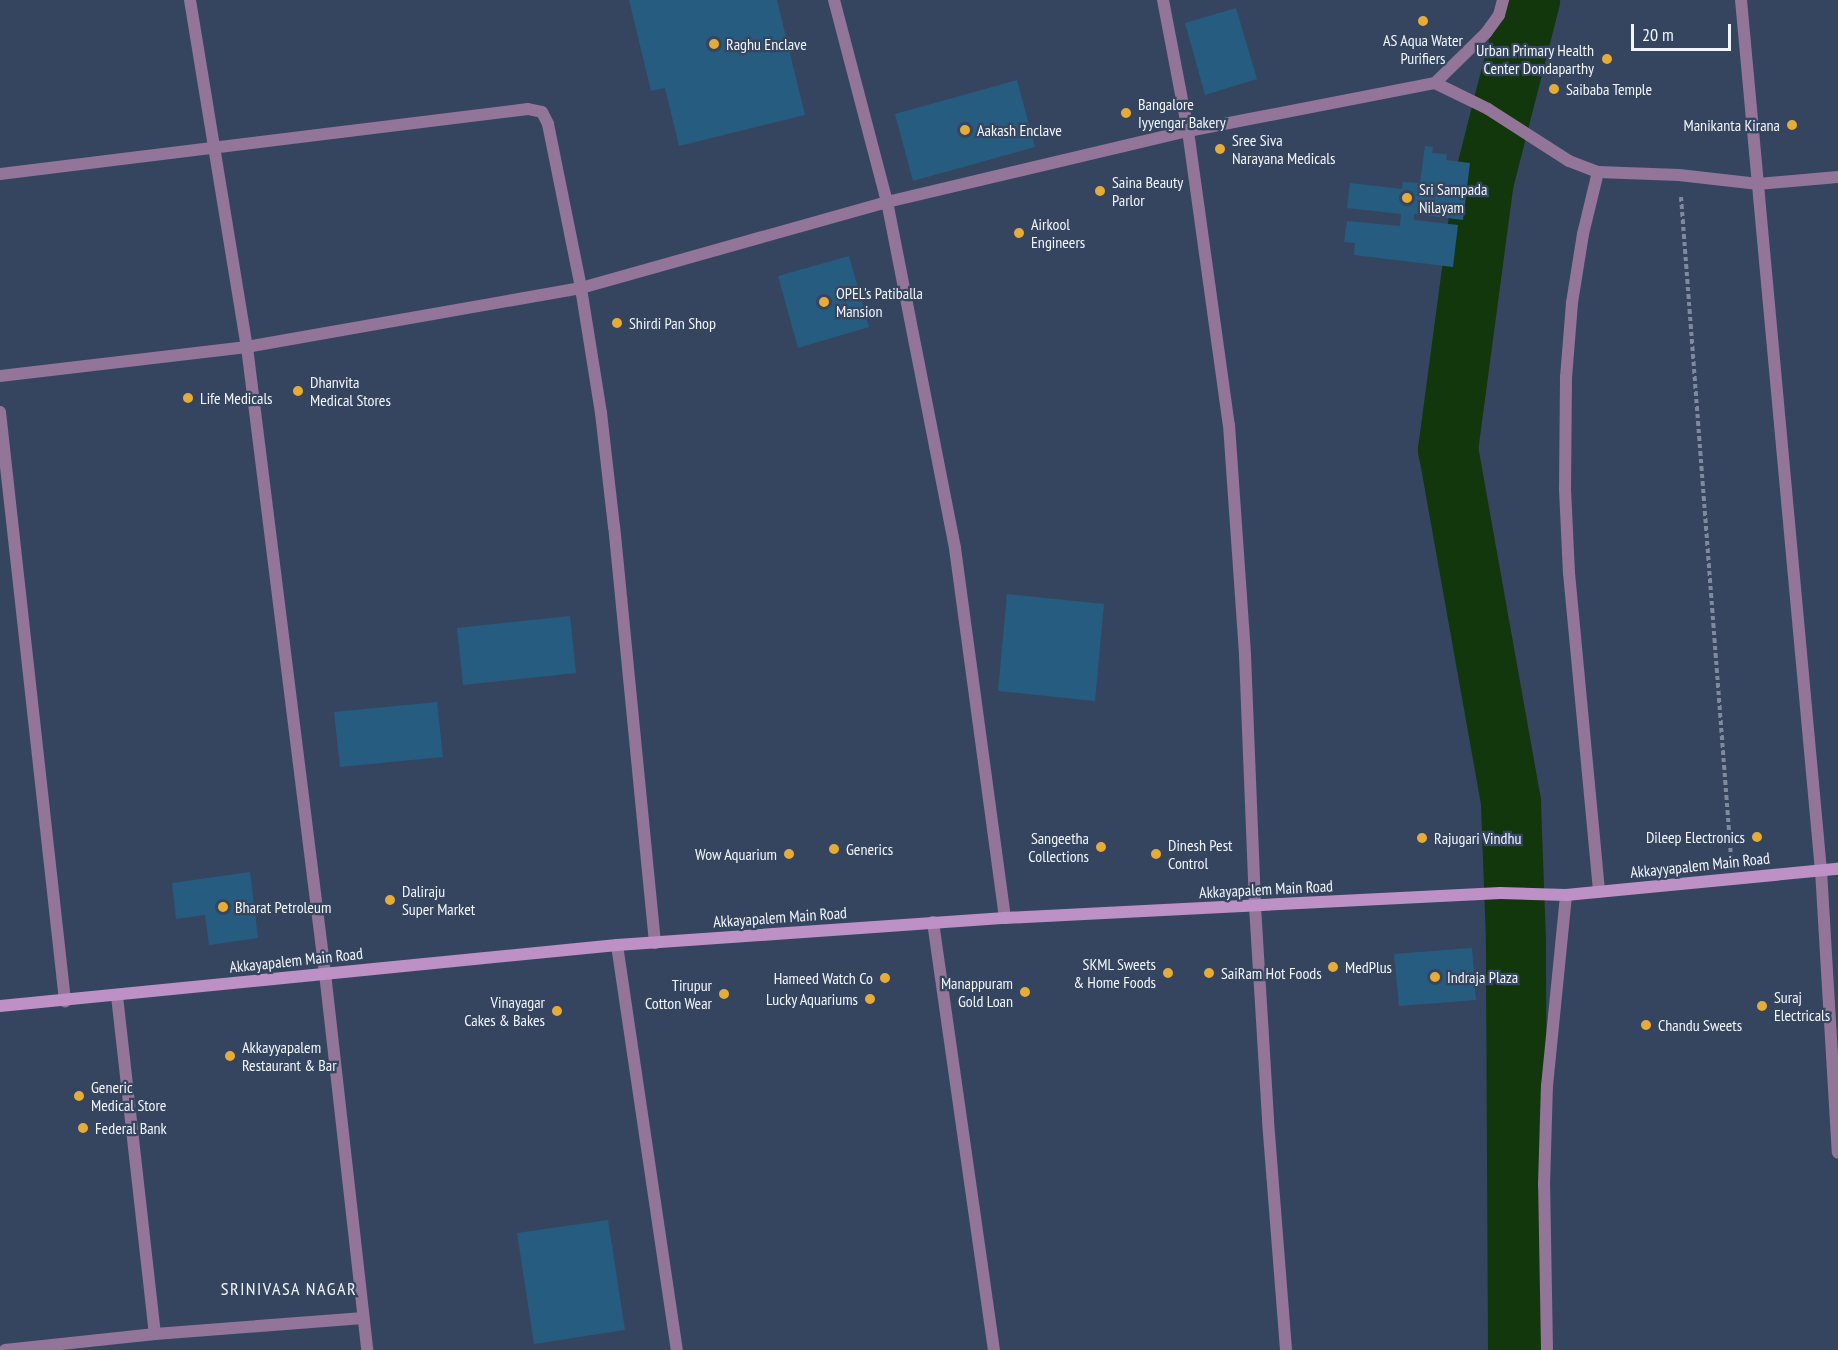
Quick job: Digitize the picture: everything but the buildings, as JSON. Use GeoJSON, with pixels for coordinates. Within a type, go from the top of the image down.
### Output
{"type":"FeatureCollection","features":[{"type":"Feature","properties":{"kind":"main road","name":"Akkayyapalem Main Road"},"geometry":{"type":"LineString","coordinates":[[1566,895],[1838,869]]}},
{"type":"Feature","properties":{"kind":"main road","name":"Akkayapalem Main Road"},"geometry":{"type":"LineString","coordinates":[[0,1006],[617,945],[933,922],[1500,893],[1566,895]]}},
{"type":"Feature","properties":{"kind":"street"},"geometry":{"type":"LineString","coordinates":[[190,0],[247,347],[325,973],[367,1350]]}},
{"type":"Feature","properties":{"kind":"street"},"geometry":{"type":"LineString","coordinates":[[834,0],[887,202],[955,548],[1005,918]]}},
{"type":"Feature","properties":{"kind":"street"},"geometry":{"type":"LineString","coordinates":[[1163,0],[1188,131],[1230,425],[1245,655],[1255,906],[1268,1121],[1287,1350]]}},
{"type":"Feature","properties":{"kind":"street"},"geometry":{"type":"LineString","coordinates":[[0,376],[247,347],[581,288],[887,202],[1188,131],[1435,83],[1485,33],[1499,15],[1503,0]]}},
{"type":"Feature","properties":{"kind":"street"},"geometry":{"type":"LineString","coordinates":[[1741,0],[1821,870],[1838,1152]]}},
{"type":"Feature","properties":{"kind":"street"},"geometry":{"type":"LineString","coordinates":[[1435,83],[1488,109],[1569,161],[1598,172],[1679,176],[1758,184],[1838,177]]}},
{"type":"Feature","properties":{"kind":"street"},"geometry":{"type":"LineString","coordinates":[[0,174],[528,109],[542,112],[548,124],[581,288],[601,413],[655,943]]}},
{"type":"Feature","properties":{"kind":"street"},"geometry":{"type":"LineString","coordinates":[[1598,172],[1583,234],[1572,303],[1566,377],[1565,489],[1569,573],[1599,892]]}},
{"type":"Feature","properties":{"kind":"street"},"geometry":{"type":"LineString","coordinates":[[0,412],[65,1001]]}},
{"type":"Feature","properties":{"kind":"street"},"geometry":{"type":"LineString","coordinates":[[1547,1350],[1544,1185],[1547,1086],[1566,895]]}},
{"type":"Feature","properties":{"kind":"street"},"geometry":{"type":"LineString","coordinates":[[933,922],[994,1350]]}},
{"type":"Feature","properties":{"kind":"street"},"geometry":{"type":"LineString","coordinates":[[617,945],[678,1350]]}},
{"type":"Feature","properties":{"kind":"street"},"geometry":{"type":"LineString","coordinates":[[117,996],[155,1334]]}},
{"type":"Feature","properties":{"kind":"street"},"geometry":{"type":"LineString","coordinates":[[5,1350],[155,1334],[363,1318]]}},
{"type":"Feature","properties":{"kind":"path"},"geometry":{"type":"LineString","coordinates":[[1679,176],[1733,879]]}},
{"type":"Feature","properties":{"kind":"waterway"},"geometry":{"type":"LineString","coordinates":[[1518,1350],[1516,941],[1511,802],[1448,450],[1484,181],[1530,0]]}},
{"type":"Feature","properties":{"kind":"place","name":"AS Aqua Water Purifiers"},"geometry":{"type":"Point","coordinates":[1423,21]}},
{"type":"Feature","properties":{"kind":"place","name":"Raghu Enclave"},"geometry":{"type":"Point","coordinates":[714,44]}},
{"type":"Feature","properties":{"kind":"place","name":"Urban Primary Health Center Dondaparthy"},"geometry":{"type":"Point","coordinates":[1607,59]}},
{"type":"Feature","properties":{"kind":"place","name":"Saibaba Temple"},"geometry":{"type":"Point","coordinates":[1554,89]}},
{"type":"Feature","properties":{"kind":"place","name":"Bangalore Iyyengar Bakery"},"geometry":{"type":"Point","coordinates":[1126,113]}},
{"type":"Feature","properties":{"kind":"place","name":"Manikanta Kirana"},"geometry":{"type":"Point","coordinates":[1792,125]}},
{"type":"Feature","properties":{"kind":"place","name":"Aakash Enclave"},"geometry":{"type":"Point","coordinates":[965,130]}},
{"type":"Feature","properties":{"kind":"place","name":"Sree Siva Narayana Medicals"},"geometry":{"type":"Point","coordinates":[1220,149]}},
{"type":"Feature","properties":{"kind":"place","name":"Saina Beauty Parlor"},"geometry":{"type":"Point","coordinates":[1100,191]}},
{"type":"Feature","properties":{"kind":"place","name":"Sri Sampada Nilayam"},"geometry":{"type":"Point","coordinates":[1407,198]}},
{"type":"Feature","properties":{"kind":"place","name":"Airkool Engineers"},"geometry":{"type":"Point","coordinates":[1019,233]}},
{"type":"Feature","properties":{"kind":"place","name":"OPEL's Patiballa Mansion"},"geometry":{"type":"Point","coordinates":[824,302]}},
{"type":"Feature","properties":{"kind":"place","name":"Shirdi Pan Shop"},"geometry":{"type":"Point","coordinates":[617,323]}},
{"type":"Feature","properties":{"kind":"place","name":"Dhanvita Medical Stores"},"geometry":{"type":"Point","coordinates":[298,391]}},
{"type":"Feature","properties":{"kind":"place","name":"Life Medicals"},"geometry":{"type":"Point","coordinates":[188,398]}},
{"type":"Feature","properties":{"kind":"place","name":"Dileep Electronics"},"geometry":{"type":"Point","coordinates":[1757,837]}},
{"type":"Feature","properties":{"kind":"place","name":"Rajugari Vindhu"},"geometry":{"type":"Point","coordinates":[1422,838]}},
{"type":"Feature","properties":{"kind":"place","name":"Sangeetha Collections"},"geometry":{"type":"Point","coordinates":[1101,847]}},
{"type":"Feature","properties":{"kind":"place","name":"Generics"},"geometry":{"type":"Point","coordinates":[834,849]}},
{"type":"Feature","properties":{"kind":"place","name":"Wow Aquarium"},"geometry":{"type":"Point","coordinates":[789,854]}},
{"type":"Feature","properties":{"kind":"place","name":"Dinesh Pest Control"},"geometry":{"type":"Point","coordinates":[1156,854]}},
{"type":"Feature","properties":{"kind":"place","name":"Daliraju Super Market"},"geometry":{"type":"Point","coordinates":[390,900]}},
{"type":"Feature","properties":{"kind":"place","name":"Bharat Petroleum"},"geometry":{"type":"Point","coordinates":[223,907]}},
{"type":"Feature","properties":{"kind":"place","name":"MedPlus"},"geometry":{"type":"Point","coordinates":[1333,967]}},
{"type":"Feature","properties":{"kind":"place","name":"SKML Sweets & Home Foods"},"geometry":{"type":"Point","coordinates":[1168,973]}},
{"type":"Feature","properties":{"kind":"place","name":"SaiRam Hot Foods"},"geometry":{"type":"Point","coordinates":[1209,973]}},
{"type":"Feature","properties":{"kind":"place","name":"Indraja Plaza"},"geometry":{"type":"Point","coordinates":[1435,977]}},
{"type":"Feature","properties":{"kind":"place","name":"Hameed Watch Co"},"geometry":{"type":"Point","coordinates":[885,978]}},
{"type":"Feature","properties":{"kind":"place","name":"Manappuram Gold Loan"},"geometry":{"type":"Point","coordinates":[1025,992]}},
{"type":"Feature","properties":{"kind":"place","name":"Tirupur Cotton Wear"},"geometry":{"type":"Point","coordinates":[724,994]}},
{"type":"Feature","properties":{"kind":"place","name":"Lucky Aquariums"},"geometry":{"type":"Point","coordinates":[870,999]}},
{"type":"Feature","properties":{"kind":"place","name":"Suraj Electricals"},"geometry":{"type":"Point","coordinates":[1762,1006]}},
{"type":"Feature","properties":{"kind":"place","name":"Vinayagar Cakes & Bakes"},"geometry":{"type":"Point","coordinates":[557,1011]}},
{"type":"Feature","properties":{"kind":"place","name":"Chandu Sweets"},"geometry":{"type":"Point","coordinates":[1646,1025]}},
{"type":"Feature","properties":{"kind":"place","name":"Akkayyapalem Restaurant & Bar"},"geometry":{"type":"Point","coordinates":[230,1056]}},
{"type":"Feature","properties":{"kind":"place","name":"Generic Medical Store"},"geometry":{"type":"Point","coordinates":[79,1096]}},
{"type":"Feature","properties":{"kind":"place","name":"Federal Bank"},"geometry":{"type":"Point","coordinates":[83,1128]}},
{"type":"Feature","properties":{"kind":"district","name":"SRINIVASA NAGAR"},"geometry":{"type":"Point","coordinates":[289,1289]}}]}
